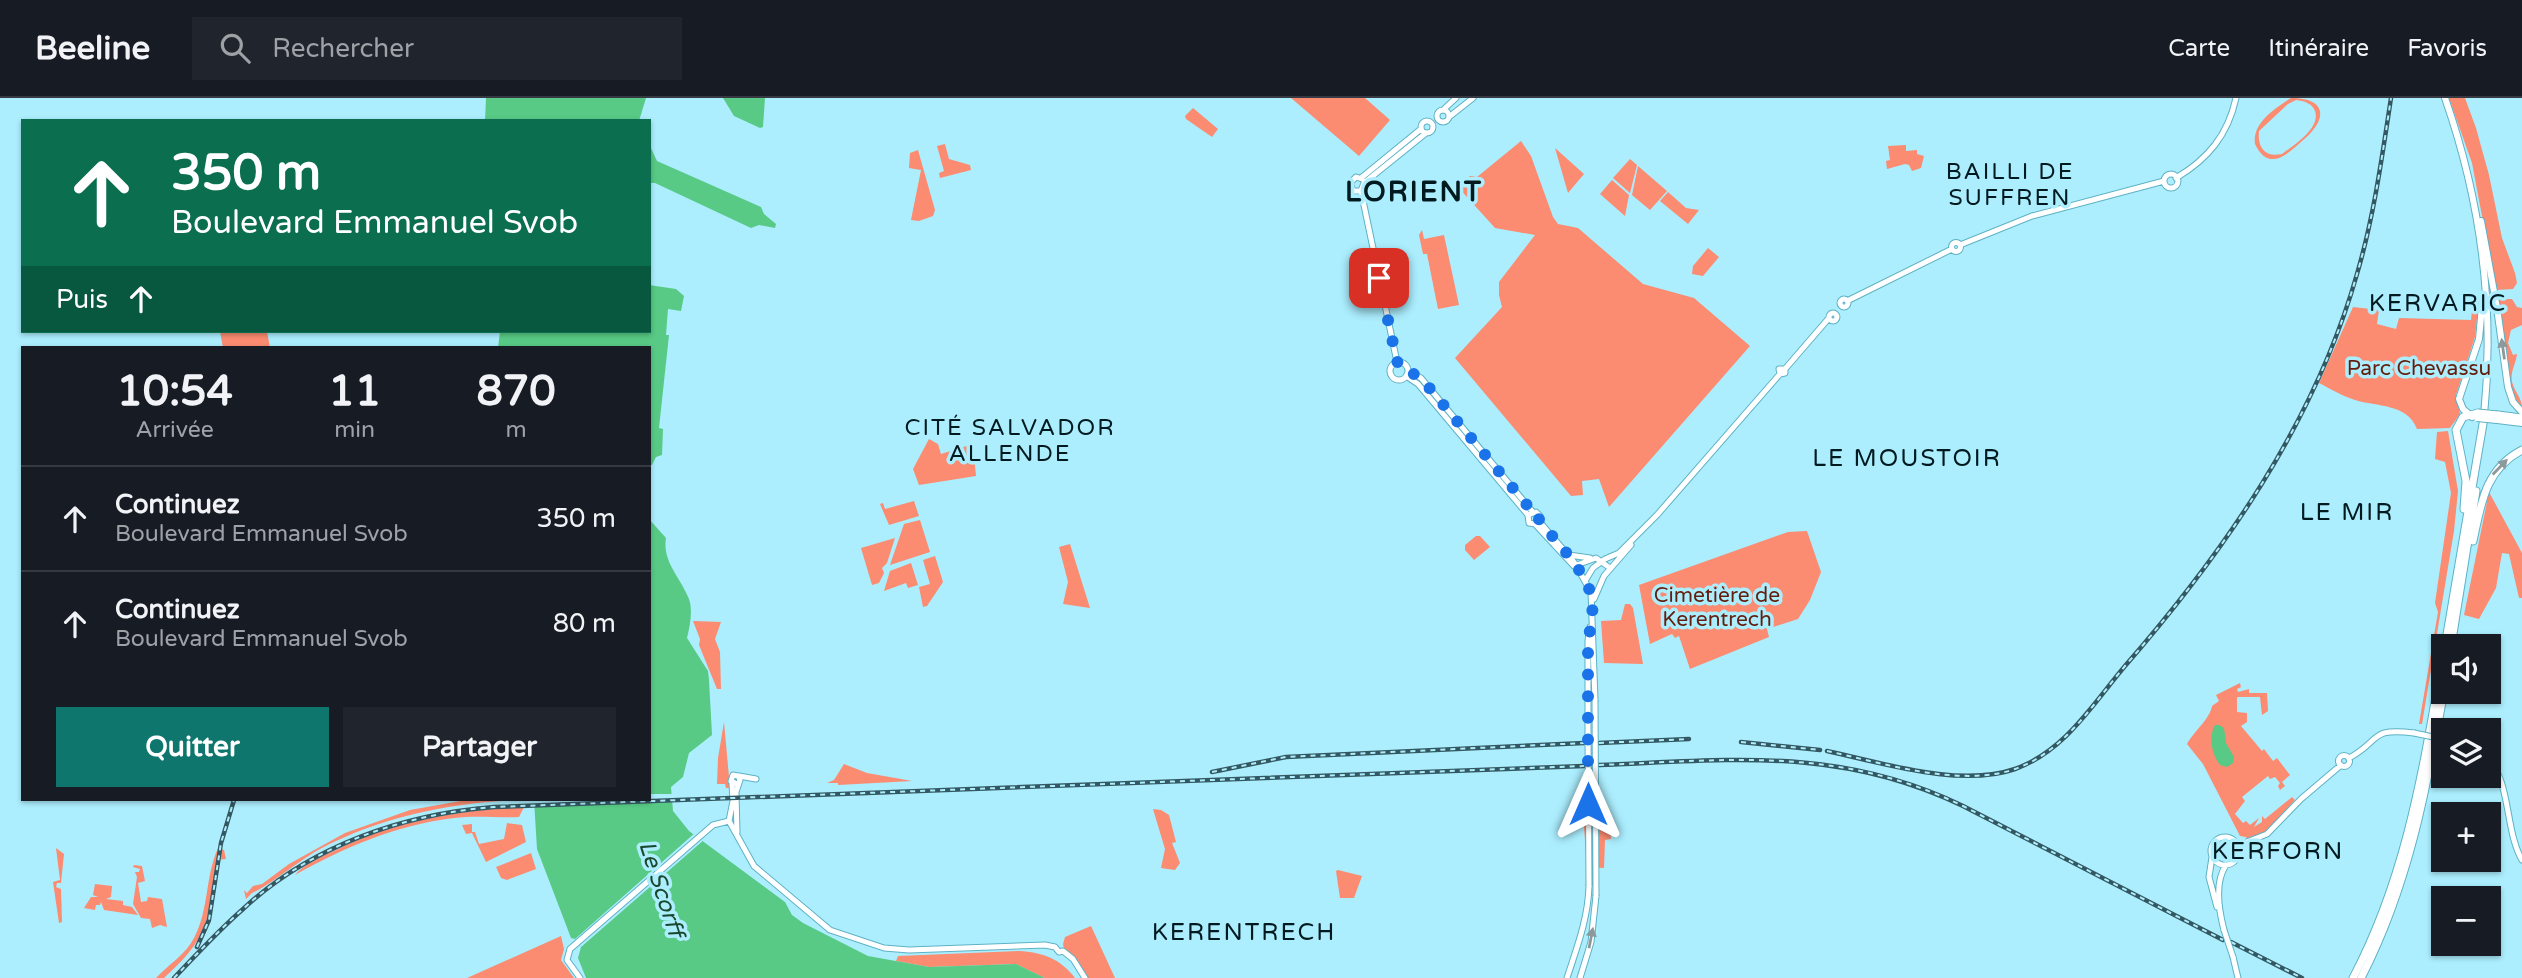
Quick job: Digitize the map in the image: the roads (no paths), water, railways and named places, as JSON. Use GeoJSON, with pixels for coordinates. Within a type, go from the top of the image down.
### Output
{"type":"FeatureCollection","features":[{"type":"Feature","properties":{"kind":"highway"},"geometry":{"type":"LineString","coordinates":[[2456,582],[2455,568],[2464,515],[2466,481],[2455,434],[2456,425],[2468,414],[2522,421]]}},
{"type":"Feature","properties":{"kind":"highway"},"geometry":{"type":"LineString","coordinates":[[2447,634],[2480,416]]}},
{"type":"Feature","properties":{"kind":"highway"},"geometry":{"type":"LineString","coordinates":[[2454,634],[2470,536],[2480,416]]}},
{"type":"Feature","properties":{"kind":"highway"},"geometry":{"type":"LineString","coordinates":[[2454,634],[2487,483],[2500,466],[2522,450]]}},
{"type":"Feature","properties":{"kind":"highway"},"geometry":{"type":"LineString","coordinates":[[2353,978],[2379,923],[2403,855],[2419,789],[2434,704]]}},
{"type":"Feature","properties":{"kind":"highway"},"geometry":{"type":"LineString","coordinates":[[2361,978],[2392,911],[2410,857],[2426,791],[2442,704]]}},
{"type":"Feature","properties":{"kind":"main road"},"geometry":{"type":"LineString","coordinates":[[1397,362],[1361,191],[1363,181],[1431,125],[1455,98]]}},
{"type":"Feature","properties":{"kind":"main road"},"geometry":{"type":"LineString","coordinates":[[1424,131],[1423,122],[1431,125],[1447,121],[1473,98]]}},
{"type":"Feature","properties":{"kind":"main road"},"geometry":{"type":"LineString","coordinates":[[2176,178],[2202,161],[2219,141],[2233,113],[2235,98]]}},
{"type":"Feature","properties":{"kind":"main road"},"geometry":{"type":"LineString","coordinates":[[2445,98],[2465,159],[2482,249],[2488,321],[2480,416]]}},
{"type":"Feature","properties":{"kind":"main road"},"geometry":{"type":"LineString","coordinates":[[1443,110],[1449,117]]}},
{"type":"Feature","properties":{"kind":"main road"},"geometry":{"type":"LineString","coordinates":[[1437,116],[1442,122]]}},
{"type":"Feature","properties":{"kind":"main road"},"geometry":{"type":"LineString","coordinates":[[1592,606],[1599,583],[1636,536],[1819,328],[1845,304],[1952,249],[1958,251],[1960,245],[2032,216],[2164,181],[2170,174],[2176,178]]}},
{"type":"Feature","properties":{"kind":"main road"},"geometry":{"type":"LineString","coordinates":[[2164,181],[2166,186],[2171,188],[2176,186],[2176,178]]}},
{"type":"Feature","properties":{"kind":"main road"},"geometry":{"type":"LineString","coordinates":[[1361,191],[1353,191],[1350,185],[1352,179],[1363,181]]}},
{"type":"Feature","properties":{"kind":"main road"},"geometry":{"type":"LineString","coordinates":[[2477,212],[2484,230],[2510,395],[2522,412]]}},
{"type":"Feature","properties":{"kind":"main road"},"geometry":{"type":"LineString","coordinates":[[2468,414],[2459,399],[2481,328],[2482,249]]}},
{"type":"Feature","properties":{"kind":"main road"},"geometry":{"type":"LineString","coordinates":[[1397,362],[1405,365],[1407,374],[1530,513],[1539,514],[1537,522]]}},
{"type":"Feature","properties":{"kind":"main road"},"geometry":{"type":"LineString","coordinates":[[1397,362],[1391,366],[1391,374],[1398,379],[1407,374]]}},
{"type":"Feature","properties":{"kind":"main road"},"geometry":{"type":"LineString","coordinates":[[1530,513],[1528,521],[1537,522],[1569,555],[1574,566]]}},
{"type":"Feature","properties":{"kind":"main road"},"geometry":{"type":"LineString","coordinates":[[1537,522],[1585,581],[1591,592],[1592,606],[1588,896],[1582,936],[1567,978]]}},
{"type":"Feature","properties":{"kind":"main road"},"geometry":{"type":"LineString","coordinates":[[1574,566],[1616,555],[1636,536]]}},
{"type":"Feature","properties":{"kind":"main road"},"geometry":{"type":"LineString","coordinates":[[1569,555],[1601,560],[1611,568]]}},
{"type":"Feature","properties":{"kind":"main road"},"geometry":{"type":"LineString","coordinates":[[1585,581],[1601,560]]}},
{"type":"Feature","properties":{"kind":"main road"},"geometry":{"type":"LineString","coordinates":[[1580,978],[1591,942],[1596,896],[1591,641]]}},
{"type":"Feature","properties":{"kind":"main road"},"geometry":{"type":"LineString","coordinates":[[2239,845],[2267,834],[2301,799],[2341,765],[2348,765],[2349,758],[2383,732],[2395,731],[2431,737]]}},
{"type":"Feature","properties":{"kind":"main road"},"geometry":{"type":"LineString","coordinates":[[737,781],[733,821],[754,866],[830,930],[884,948],[897,949],[1036,944],[1055,947],[1061,943],[1063,951],[1073,959],[1085,978]]}},
{"type":"Feature","properties":{"kind":"main road"},"geometry":{"type":"LineString","coordinates":[[2501,786],[2522,860]]}},
{"type":"Feature","properties":{"kind":"main road"},"geometry":{"type":"LineString","coordinates":[[580,978],[567,960],[567,952],[714,825],[733,821]]}},
{"type":"Feature","properties":{"kind":"main road"},"geometry":{"type":"LineString","coordinates":[[2221,919],[2218,900],[2222,869],[2236,860],[2240,853],[2239,845],[2231,838],[2219,838],[2212,845],[2209,877],[2213,897],[2238,978]]}},
{"type":"Feature","properties":{"kind":"main road"},"geometry":{"type":"LineString","coordinates":[[2212,857],[2216,862],[2226,865]]}},
{"type":"Feature","properties":{"kind":"water"},"geometry":{"type":"Polygon","coordinates":[[[486,98],[646,98],[640,119],[485,119],[486,98]]]}},
{"type":"Feature","properties":{"kind":"water"},"geometry":{"type":"Polygon","coordinates":[[[723,98],[765,98],[763,127],[734,116],[723,98]]]}},
{"type":"Feature","properties":{"kind":"water"},"geometry":{"type":"Polygon","coordinates":[[[651,148],[657,161],[761,207],[764,214],[776,224],[775,228],[759,225],[751,228],[651,183],[651,148]]]}},
{"type":"Feature","properties":{"kind":"water"},"geometry":{"type":"Polygon","coordinates":[[[651,285],[676,289],[684,296],[681,311],[668,309],[666,335],[669,335],[659,428],[663,429],[662,455],[656,457],[651,465],[651,346],[498,346],[500,333],[651,333],[651,285]]]}},
{"type":"Feature","properties":{"kind":"water","name":"Le Scorff"},"geometry":{"type":"Polygon","coordinates":[[[651,521],[666,538],[669,562],[690,603],[691,618],[687,638],[708,671],[712,735],[689,753],[683,777],[671,787],[673,811],[689,831],[785,902],[792,915],[803,923],[868,956],[929,967],[1016,964],[1045,978],[586,978],[578,958],[581,947],[571,938],[537,849],[534,801],[651,801],[651,521]]]}},
{"type":"Feature","properties":{"kind":"water"},"geometry":{"type":"Polygon","coordinates":[[[2215,725],[2224,728],[2226,743],[2234,757],[2233,763],[2227,767],[2220,765],[2213,751],[2211,740],[2215,725]]]}},
{"type":"Feature","properties":{"kind":"railway"},"geometry":{"type":"LineString","coordinates":[[1827,751],[1921,772],[1970,776],[1993,774],[2015,769],[2049,751],[2089,711],[2198,577],[2263,482],[2292,433],[2339,329],[2357,274],[2377,186],[2391,98]]}},
{"type":"Feature","properties":{"kind":"railway"},"geometry":{"type":"LineString","coordinates":[[1599,743],[1689,739]]}},
{"type":"Feature","properties":{"kind":"railway"},"geometry":{"type":"LineString","coordinates":[[1741,742],[1820,750]]}},
{"type":"Feature","properties":{"kind":"railway"},"geometry":{"type":"LineString","coordinates":[[1212,772],[1286,757],[1584,743]]}},
{"type":"Feature","properties":{"kind":"railway"},"geometry":{"type":"LineString","coordinates":[[1599,765],[1784,761],[1828,765],[1872,774],[1917,787],[1963,806],[2223,940]]}},
{"type":"Feature","properties":{"kind":"railway"},"geometry":{"type":"LineString","coordinates":[[174,978],[242,910],[297,868],[359,837],[426,817],[460,811],[494,807],[1584,766]]}},
{"type":"Feature","properties":{"kind":"railway"},"geometry":{"type":"LineString","coordinates":[[197,947],[209,920],[221,843],[234,801]]}},
{"type":"Feature","properties":{"kind":"railway"},"geometry":{"type":"LineString","coordinates":[[2231,942],[2302,978]]}},
{"type":"Feature","properties":{"kind":"district","name":"BAILLI DE SUFFREN"},"geometry":{"type":"Point","coordinates":[2010,185]}},
{"type":"Feature","properties":{"kind":"district","name":"LORIENT"},"geometry":{"type":"Point","coordinates":[1414,192]}},
{"type":"Feature","properties":{"kind":"district","name":"KERVARIC"},"geometry":{"type":"Point","coordinates":[2438,303]}},
{"type":"Feature","properties":{"kind":"district","name":"CITÉ SALVADOR ALLENDE"},"geometry":{"type":"Point","coordinates":[1010,441]}},
{"type":"Feature","properties":{"kind":"district","name":"LE MOUSTOIR"},"geometry":{"type":"Point","coordinates":[1907,458]}},
{"type":"Feature","properties":{"kind":"district","name":"LE MIR"},"geometry":{"type":"Point","coordinates":[2347,512]}},
{"type":"Feature","properties":{"kind":"district","name":"KERFORN"},"geometry":{"type":"Point","coordinates":[2278,851]}},
{"type":"Feature","properties":{"kind":"district","name":"KERENTRECH"},"geometry":{"type":"Point","coordinates":[1244,932]}},
{"type":"Feature","properties":{"kind":"park label","name":"Parc Chevassu"},"geometry":{"type":"Point","coordinates":[2419,368]}},
{"type":"Feature","properties":{"kind":"park label","name":"Cimetière de Kerentrech"},"geometry":{"type":"Point","coordinates":[1717,607]}}]}
